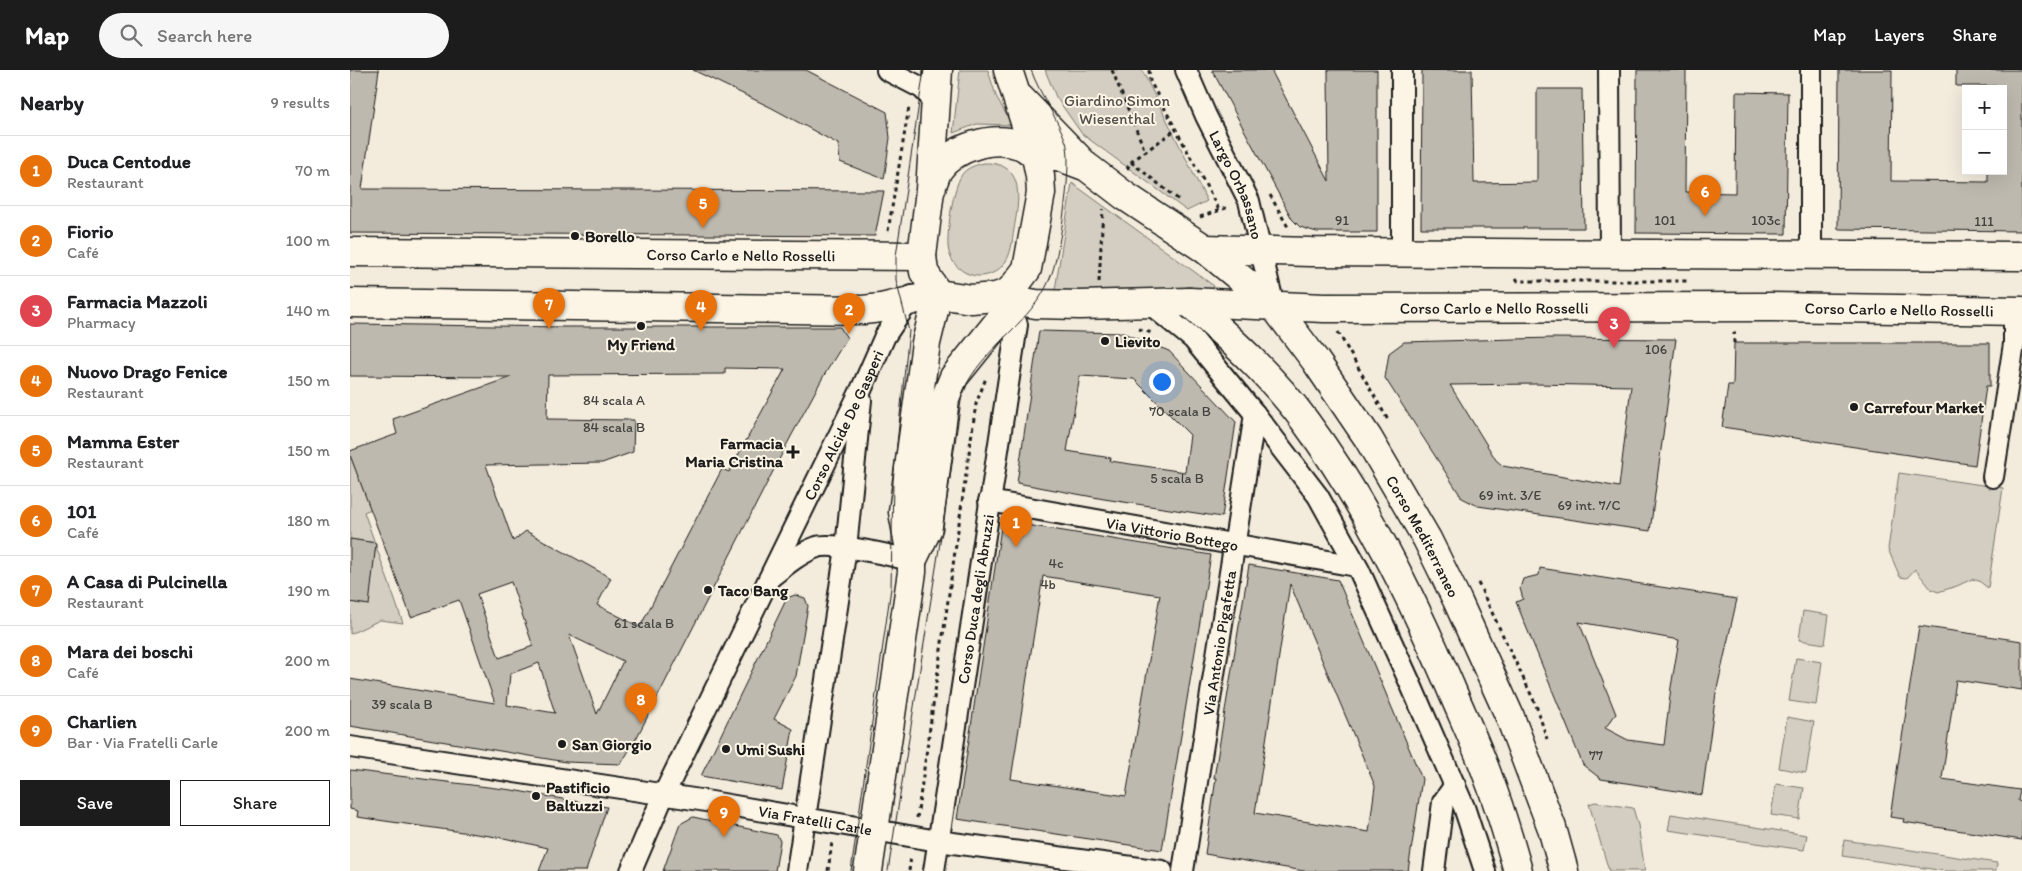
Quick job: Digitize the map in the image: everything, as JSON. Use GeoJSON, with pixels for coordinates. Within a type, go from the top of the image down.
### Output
{"type":"FeatureCollection","features":[{"type":"Feature","properties":{"kind":"main road"},"geometry":{"type":"LineString","coordinates":[[868,871],[912,561],[904,512],[926,343],[930,190],[923,103],[937,70]]}},
{"type":"Feature","properties":{"kind":"main road"},"geometry":{"type":"LineString","coordinates":[[1011,81],[1070,152],[1087,167],[1125,196],[1205,249],[1402,253],[2022,256]]}},
{"type":"Feature","properties":{"kind":"main road"},"geometry":{"type":"LineString","coordinates":[[912,561],[928,528],[945,399],[949,388],[964,363],[1011,303],[1027,269],[1040,193],[1040,176],[1036,156],[1011,81]]}},
{"type":"Feature","properties":{"kind":"main road"},"geometry":{"type":"LineString","coordinates":[[930,190],[938,171],[947,161],[974,145],[1002,142],[1020,145],[1036,156],[1058,156],[1087,167]]}},
{"type":"Feature","properties":{"kind":"main road","name":"Corso Mediterraneo"},"geometry":{"type":"LineString","coordinates":[[1205,249],[1274,306],[1315,360],[1368,438],[1427,539],[1510,717],[1552,828],[1564,871]]}},
{"type":"Feature","properties":{"kind":"main road","name":"Corso Carlo e Nello Rosselli"},"geometry":{"type":"LineString","coordinates":[[350,252],[928,275]]}},
{"type":"Feature","properties":{"kind":"main road"},"geometry":{"type":"LineString","coordinates":[[928,275],[971,299],[1011,303]]}},
{"type":"Feature","properties":{"kind":"main road"},"geometry":{"type":"LineString","coordinates":[[350,303],[863,310],[898,306],[928,275]]}},
{"type":"Feature","properties":{"kind":"main road"},"geometry":{"type":"LineString","coordinates":[[1189,302],[1256,364],[1304,420],[1345,478],[1428,634],[1481,759],[1505,826],[1518,871]]}},
{"type":"Feature","properties":{"kind":"main road","name":"Corso Carlo e Nello Rosselli"},"geometry":{"type":"LineString","coordinates":[[1011,303],[1098,305],[1189,302],[1274,306],[2018,311]]}},
{"type":"Feature","properties":{"kind":"main road"},"geometry":{"type":"LineString","coordinates":[[898,306],[917,322],[926,343]]}},
{"type":"Feature","properties":{"kind":"street"},"geometry":{"type":"LineString","coordinates":[[887,70],[922,88],[923,103]]}},
{"type":"Feature","properties":{"kind":"street","name":"Largo Orbassano"},"geometry":{"type":"LineString","coordinates":[[1186,70],[1206,116],[1249,201],[1274,306]]}},
{"type":"Feature","properties":{"kind":"street"},"geometry":{"type":"LineString","coordinates":[[1402,70],[1402,253]]}},
{"type":"Feature","properties":{"kind":"street"},"geometry":{"type":"LineString","coordinates":[[1610,70],[1610,254]]}},
{"type":"Feature","properties":{"kind":"street"},"geometry":{"type":"LineString","coordinates":[[1811,70],[1812,254]]}},
{"type":"Feature","properties":{"kind":"street","name":"Corso Duca degli Abruzzi"},"geometry":{"type":"LineString","coordinates":[[934,871],[1017,325],[1011,303]]}},
{"type":"Feature","properties":{"kind":"street"},"geometry":{"type":"LineString","coordinates":[[1150,304],[1193,339],[1255,414],[1318,496],[1356,566],[1412,685],[1464,807],[1485,871]]}},
{"type":"Feature","properties":{"kind":"street","name":"Corso Alcide De Gasperi"},"geometry":{"type":"LineString","coordinates":[[631,871],[664,794],[862,388],[898,306]]}},
{"type":"Feature","properties":{"kind":"street"},"geometry":{"type":"LineString","coordinates":[[1993,477],[2018,311]]}},
{"type":"Feature","properties":{"kind":"street"},"geometry":{"type":"LineString","coordinates":[[797,871],[846,548],[862,388]]}},
{"type":"Feature","properties":{"kind":"street","name":"Via Antonio Pigafetta"},"geometry":{"type":"LineString","coordinates":[[1183,871],[1255,414]]}},
{"type":"Feature","properties":{"kind":"street","name":"Via Vittorio Bottego"},"geometry":{"type":"LineString","coordinates":[[989,501],[1356,566]]}},
{"type":"Feature","properties":{"kind":"street","name":"Corso Alcide De Gasperi"},"geometry":{"type":"LineString","coordinates":[[768,579],[796,558],[819,546],[885,554],[912,561]]}},
{"type":"Feature","properties":{"kind":"street","name":"Via Fratelli Carle"},"geometry":{"type":"LineString","coordinates":[[350,747],[664,794],[938,841],[1162,871]]}},
{"type":"Feature","properties":{"kind":"street"},"geometry":{"type":"LineString","coordinates":[[1434,871],[1443,802],[1455,785]]}},
{"type":"Feature","properties":{"kind":"path"},"geometry":{"type":"LineString","coordinates":[[1112,70],[1145,151]]}},
{"type":"Feature","properties":{"kind":"path"},"geometry":{"type":"LineString","coordinates":[[1149,70],[1150,80],[1219,210],[1200,217],[1192,211]]}},
{"type":"Feature","properties":{"kind":"path"},"geometry":{"type":"LineString","coordinates":[[886,239],[923,103]]}},
{"type":"Feature","properties":{"kind":"path"},"geometry":{"type":"LineString","coordinates":[[1175,130],[1131,162],[1185,205]]}},
{"type":"Feature","properties":{"kind":"path"},"geometry":{"type":"LineString","coordinates":[[1268,192],[1302,251]]}},
{"type":"Feature","properties":{"kind":"path"},"geometry":{"type":"LineString","coordinates":[[1098,290],[1104,206]]}},
{"type":"Feature","properties":{"kind":"path"},"geometry":{"type":"LineString","coordinates":[[1138,329],[1155,334]]}},
{"type":"Feature","properties":{"kind":"path"},"geometry":{"type":"LineString","coordinates":[[909,871],[976,404],[988,372]]}},
{"type":"Feature","properties":{"kind":"green space"},"geometry":{"type":"Polygon","coordinates":[[[960,70],[988,70],[996,96],[1012,125],[977,124],[953,133],[960,70]]]}},
{"type":"Feature","properties":{"kind":"green space","name":"Giardino Simon Wiesenthal"},"geometry":{"type":"Polygon","coordinates":[[[1045,70],[1142,70],[1207,201],[1187,211],[1082,134],[1056,97],[1045,70]]]}},
{"type":"Feature","properties":{"kind":"green space"},"geometry":{"type":"Polygon","coordinates":[[[984,163],[998,164],[1007,169],[1017,185],[1018,196],[1011,248],[1006,261],[995,272],[978,276],[961,270],[955,264],[950,256],[948,239],[954,196],[960,178],[968,169],[984,163]]]}},
{"type":"Feature","properties":{"kind":"green space"},"geometry":{"type":"Polygon","coordinates":[[[1072,183],[1214,286],[1211,292],[1055,290],[1072,183]]]}},
{"type":"Feature","properties":{"kind":"green space"},"geometry":{"type":"Polygon","coordinates":[[[350,455],[371,509],[364,512],[375,543],[350,539],[350,455]]]}},
{"type":"Feature","properties":{"kind":"green space"},"geometry":{"type":"Polygon","coordinates":[[[1899,473],[2003,488],[1988,588],[1979,581],[1972,579],[1938,592],[1931,589],[1915,569],[1907,578],[1900,577],[1888,549],[1899,473]]]}},
{"type":"Feature","properties":{"kind":"green space"},"geometry":{"type":"Polygon","coordinates":[[[376,545],[403,623],[380,620],[350,634],[350,602],[368,605],[376,545]]]}},
{"type":"Feature","properties":{"kind":"green space"},"geometry":{"type":"Polygon","coordinates":[[[1803,611],[1829,615],[1825,644],[1799,640],[1803,611]]]}},
{"type":"Feature","properties":{"kind":"green space"},"geometry":{"type":"Polygon","coordinates":[[[1796,658],[1822,662],[1816,705],[1789,701],[1796,658]]]}},
{"type":"Feature","properties":{"kind":"green space"},"geometry":{"type":"Polygon","coordinates":[[[1787,717],[1814,722],[1806,773],[1779,768],[1787,717]]]}},
{"type":"Feature","properties":{"kind":"green space"},"geometry":{"type":"Polygon","coordinates":[[[1776,784],[1804,788],[1799,819],[1771,815],[1776,784]]]}},
{"type":"Feature","properties":{"kind":"green space"},"geometry":{"type":"Polygon","coordinates":[[[1595,802],[1633,808],[1638,825],[1645,871],[1609,871],[1589,804],[1595,802]]]}},
{"type":"Feature","properties":{"kind":"green space"},"geometry":{"type":"Polygon","coordinates":[[[1671,814],[1807,835],[1804,850],[1668,830],[1671,814]]]}},
{"type":"Feature","properties":{"kind":"green space"},"geometry":{"type":"Polygon","coordinates":[[[1844,840],[1997,863],[1996,871],[1945,871],[1842,856],[1844,840]]]}},
{"type":"Feature","properties":{"kind":"building"},"geometry":{"type":"Polygon","coordinates":[[[350,70],[379,70],[362,189],[884,191],[875,236],[350,233],[350,70]]]}},
{"type":"Feature","properties":{"kind":"building"},"geometry":{"type":"Polygon","coordinates":[[[693,70],[806,70],[887,112],[890,138],[884,179],[840,162],[838,144],[772,108],[693,70]]]}},
{"type":"Feature","properties":{"kind":"building"},"geometry":{"type":"Polygon","coordinates":[[[1212,70],[1271,70],[1329,181],[1328,70],[1377,70],[1377,232],[1317,232],[1300,227],[1292,219],[1212,70]]]}},
{"type":"Feature","properties":{"kind":"building"},"geometry":{"type":"Polygon","coordinates":[[[1422,70],[1472,70],[1474,183],[1537,182],[1537,89],[1582,89],[1584,228],[1421,228],[1422,70]]]}},
{"type":"Feature","properties":{"kind":"building"},"geometry":{"type":"Polygon","coordinates":[[[1637,70],[1686,70],[1685,192],[1735,193],[1736,92],[1788,93],[1786,234],[1636,233],[1637,70]]]}},
{"type":"Feature","properties":{"kind":"building"},"geometry":{"type":"Polygon","coordinates":[[[1839,70],[1892,70],[1891,181],[1988,182],[1988,175],[2007,175],[2007,85],[1956,86],[1956,70],[2022,70],[2022,231],[1838,229],[1839,70]]]}},
{"type":"Feature","properties":{"kind":"building"},"geometry":{"type":"Polygon","coordinates":[[[350,324],[564,327],[840,327],[847,338],[823,377],[787,444],[637,737],[621,764],[566,762],[350,726],[350,679],[495,703],[459,600],[411,617],[350,451],[397,434],[393,419],[511,377],[350,376],[350,324]],[[725,368],[725,374],[548,375],[547,419],[634,420],[633,452],[602,463],[486,465],[513,541],[526,531],[611,578],[597,605],[640,627],[722,469],[729,472],[785,369],[725,368]],[[511,582],[477,594],[499,658],[533,646],[511,582]],[[569,635],[597,714],[623,661],[569,635]],[[539,663],[510,674],[507,705],[555,713],[539,663]]]}},
{"type":"Feature","properties":{"kind":"building"},"geometry":{"type":"Polygon","coordinates":[[[1039,331],[1123,333],[1169,351],[1236,422],[1222,517],[1104,499],[1017,483],[1039,331]],[[1080,376],[1067,451],[1111,458],[1110,461],[1185,472],[1190,435],[1134,379],[1080,376]]]}},
{"type":"Feature","properties":{"kind":"building"},"geometry":{"type":"Polygon","coordinates":[[[1552,338],[1676,339],[1650,531],[1478,506],[1462,498],[1385,378],[1389,353],[1404,342],[1552,338]],[[1450,385],[1496,460],[1503,466],[1619,487],[1631,386],[1450,385]]]}},
{"type":"Feature","properties":{"kind":"building","name":"Carrefour Market"},"geometry":{"type":"Polygon","coordinates":[[[1734,343],[1990,343],[1990,386],[1986,386],[1975,465],[1722,427],[1728,385],[1733,385],[1734,343]]]}},
{"type":"Feature","properties":{"kind":"building"},"geometry":{"type":"Polygon","coordinates":[[[1002,521],[1211,555],[1162,850],[957,819],[1002,521]],[[1043,576],[1011,779],[1126,796],[1160,595],[1043,576]]]}},
{"type":"Feature","properties":{"kind":"building"},"geometry":{"type":"Polygon","coordinates":[[[350,539],[376,543],[369,605],[350,602],[350,539]]]}},
{"type":"Feature","properties":{"kind":"building"},"geometry":{"type":"Polygon","coordinates":[[[1249,565],[1338,580],[1422,779],[1408,871],[1304,871],[1205,854],[1216,778],[1214,778],[1249,565]],[[1290,584],[1255,813],[1369,832],[1375,786],[1290,584]]]}},
{"type":"Feature","properties":{"kind":"building"},"geometry":{"type":"Polygon","coordinates":[[[1540,568],[1737,599],[1716,693],[1702,795],[1601,779],[1583,765],[1516,602],[1523,599],[1520,588],[1523,579],[1539,575],[1540,568]],[[1579,622],[1616,714],[1605,728],[1628,740],[1664,745],[1679,640],[1579,622]]]}},
{"type":"Feature","properties":{"kind":"building"},"geometry":{"type":"Polygon","coordinates":[[[795,595],[805,598],[808,606],[796,676],[774,719],[793,729],[782,790],[701,776],[787,598],[795,595]]]}},
{"type":"Feature","properties":{"kind":"building"},"geometry":{"type":"Polygon","coordinates":[[[1919,626],[2022,641],[2022,690],[1956,680],[1942,779],[2020,790],[2018,801],[2022,802],[2022,840],[1903,822],[1904,819],[1890,817],[1919,626]]]}},
{"type":"Feature","properties":{"kind":"building"},"geometry":{"type":"Polygon","coordinates":[[[350,770],[512,790],[607,807],[586,871],[539,871],[548,848],[504,838],[357,817],[358,811],[350,809],[350,770]]]}},
{"type":"Feature","properties":{"kind":"building"},"geometry":{"type":"Polygon","coordinates":[[[693,817],[777,835],[780,841],[775,871],[663,871],[680,824],[693,817]]]}},
{"type":"Feature","properties":{"kind":"tram line"},"geometry":{"type":"LineString","coordinates":[[851,871],[891,588],[893,481],[909,331],[896,280],[896,256],[924,70]]}},
{"type":"Feature","properties":{"kind":"tram line"},"geometry":{"type":"LineString","coordinates":[[888,871],[962,394],[986,357],[1027,315],[1041,296],[1052,273],[1059,246],[1067,187],[1068,153],[1066,142],[1058,124],[1031,70]]}},
{"type":"Feature","properties":{"kind":"place","name":"101"},"geometry":{"type":"Point","coordinates":[1705,216]}},
{"type":"Feature","properties":{"kind":"place","name":"Mamma Ester"},"geometry":{"type":"Point","coordinates":[703,228]}},
{"type":"Feature","properties":{"kind":"place","name":"Borello"},"geometry":{"type":"Point","coordinates":[575,236]}},
{"type":"Feature","properties":{"kind":"place","name":"My Friend"},"geometry":{"type":"Point","coordinates":[641,326]}},
{"type":"Feature","properties":{"kind":"place","name":"A Casa di Pulcinella"},"geometry":{"type":"Point","coordinates":[549,329]}},
{"type":"Feature","properties":{"kind":"place","name":"Nuovo Drago Fenice"},"geometry":{"type":"Point","coordinates":[701,331]}},
{"type":"Feature","properties":{"kind":"place","name":"Fiorio"},"geometry":{"type":"Point","coordinates":[849,334]}},
{"type":"Feature","properties":{"kind":"place","name":"Lievito"},"geometry":{"type":"Point","coordinates":[1105,341]}},
{"type":"Feature","properties":{"kind":"place","name":"Farmacia Mazzoli"},"geometry":{"type":"Point","coordinates":[1614,348]}},
{"type":"Feature","properties":{"kind":"place","name":"Carrefour Market"},"geometry":{"type":"Point","coordinates":[1854,407]}},
{"type":"Feature","properties":{"kind":"place","name":"Farmacia Maria Cristina"},"geometry":{"type":"Point","coordinates":[793,452]}},
{"type":"Feature","properties":{"kind":"place","name":"Duca Centodue"},"geometry":{"type":"Point","coordinates":[1016,547]}},
{"type":"Feature","properties":{"kind":"place","name":"Taco Bang"},"geometry":{"type":"Point","coordinates":[708,590]}},
{"type":"Feature","properties":{"kind":"place","name":"Mara dei boschi"},"geometry":{"type":"Point","coordinates":[641,724]}},
{"type":"Feature","properties":{"kind":"place","name":"San Giorgio"},"geometry":{"type":"Point","coordinates":[562,744]}},
{"type":"Feature","properties":{"kind":"place","name":"Umi Sushi"},"geometry":{"type":"Point","coordinates":[726,749]}},
{"type":"Feature","properties":{"kind":"place","name":"Pastificio Baltuzzi"},"geometry":{"type":"Point","coordinates":[536,796]}},
{"type":"Feature","properties":{"kind":"place","name":"Charlien"},"geometry":{"type":"Point","coordinates":[724,837]}}]}
